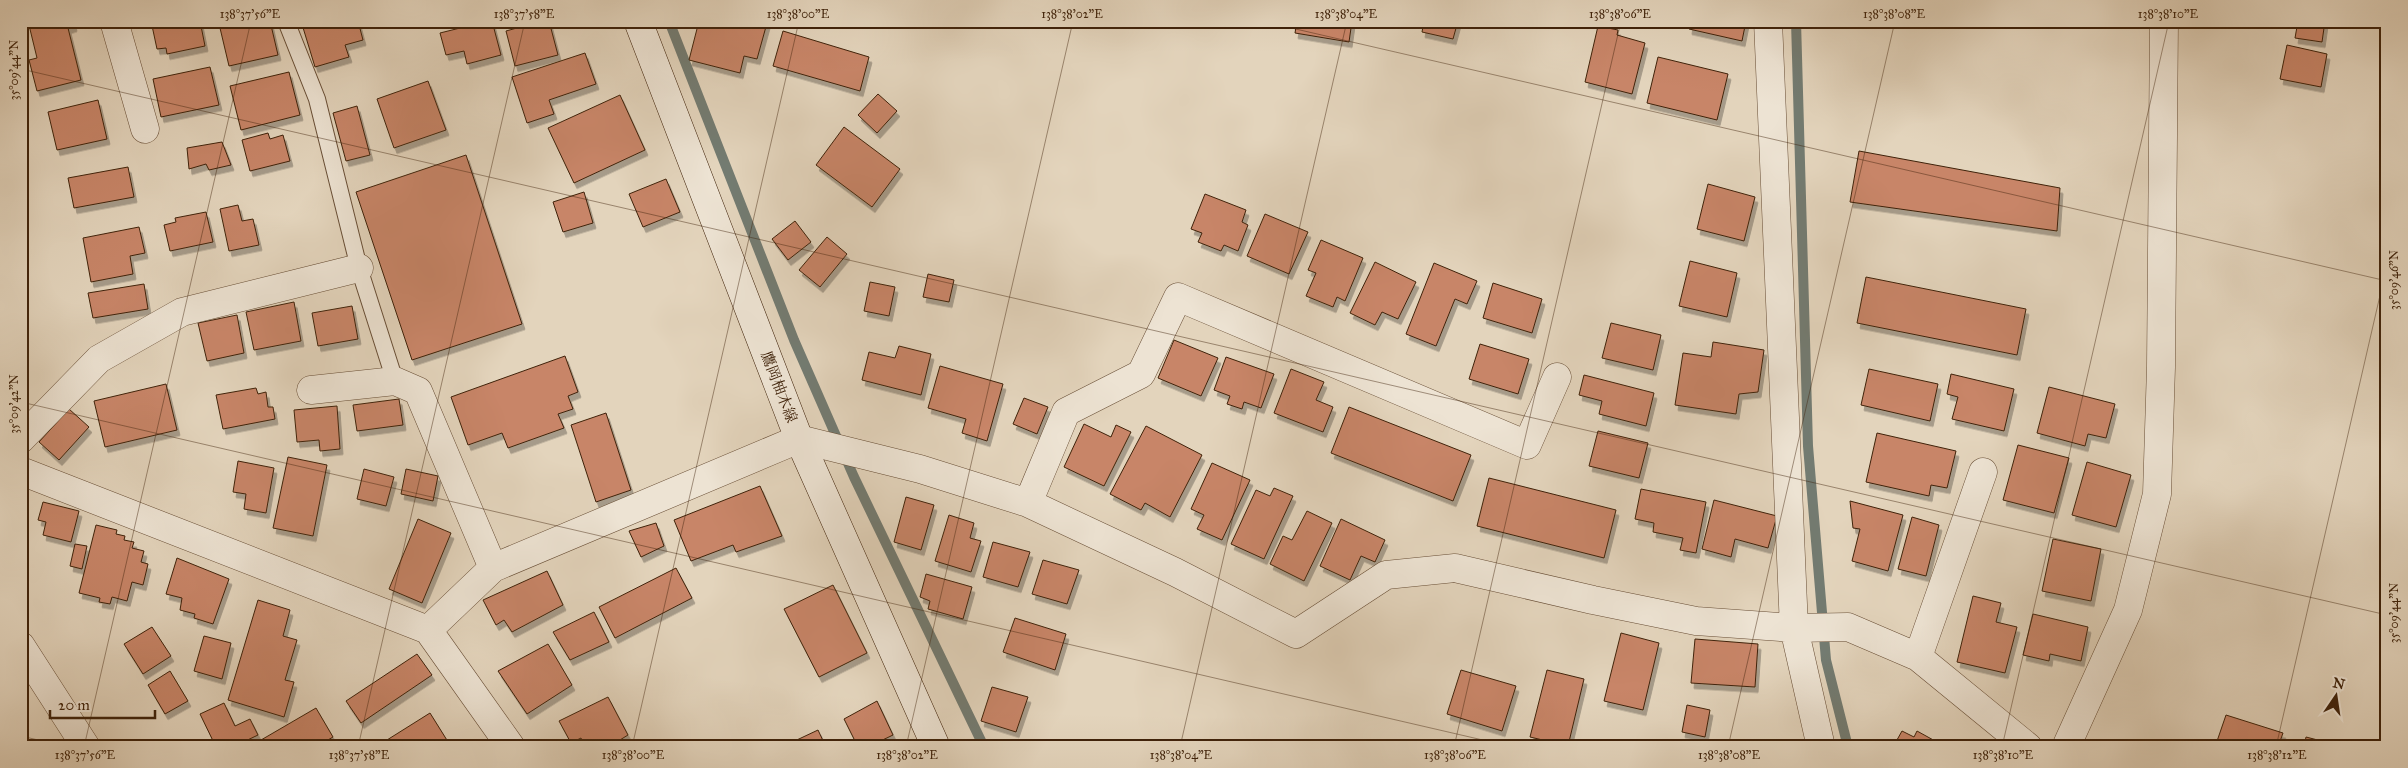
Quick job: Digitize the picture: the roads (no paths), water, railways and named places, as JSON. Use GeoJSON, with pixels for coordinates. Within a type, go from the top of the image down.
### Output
{"type":"FeatureCollection","features":[{"type":"Feature","properties":{"kind":"street"},"geometry":{"type":"LineString","coordinates":[[114,21],[145,128]]}},
{"type":"Feature","properties":{"kind":"street","name":"鷹岡柚木線"},"geometry":{"type":"LineString","coordinates":[[638,21],[799,439],[936,747]]}},
{"type":"Feature","properties":{"kind":"street"},"geometry":{"type":"LineString","coordinates":[[1768,21],[1794,628],[1821,747]]}},
{"type":"Feature","properties":{"kind":"street"},"geometry":{"type":"LineString","coordinates":[[2066,747],[2128,610],[2157,494],[2161,366],[2164,21]]}},
{"type":"Feature","properties":{"kind":"street"},"geometry":{"type":"LineString","coordinates":[[21,439],[100,359],[182,312],[359,268]]}},
{"type":"Feature","properties":{"kind":"street"},"geometry":{"type":"LineString","coordinates":[[1028,504],[1066,412],[1141,374],[1178,297],[1527,445],[1558,377]]}},
{"type":"Feature","properties":{"kind":"street"},"geometry":{"type":"LineString","coordinates":[[311,390],[395,381],[418,391],[492,568]]}},
{"type":"Feature","properties":{"kind":"street"},"geometry":{"type":"LineString","coordinates":[[428,630],[492,568],[799,439],[920,469],[1028,504],[1175,572],[1296,634],[1386,575],[1455,568],[1593,600],[1696,621],[1794,628],[1848,627],[1918,658],[2028,747]]}},
{"type":"Feature","properties":{"kind":"street"},"geometry":{"type":"LineString","coordinates":[[21,471],[428,630],[512,747]]}},
{"type":"Feature","properties":{"kind":"street"},"geometry":{"type":"LineString","coordinates":[[1918,658],[1983,472]]}},
{"type":"Feature","properties":{"kind":"street"},"geometry":{"type":"LineString","coordinates":[[21,646],[86,747]]}},
{"type":"Feature","properties":{"kind":"lane"},"geometry":{"type":"LineString","coordinates":[[286,21],[317,99],[359,268],[395,381]]}},
{"type":"Feature","properties":{"kind":"waterway"},"geometry":{"type":"LineString","coordinates":[[669,21],[794,340],[854,477],[984,747]]}},
{"type":"Feature","properties":{"kind":"waterway"},"geometry":{"type":"LineString","coordinates":[[1796,21],[1808,446],[1826,660],[1848,747]]}}]}
